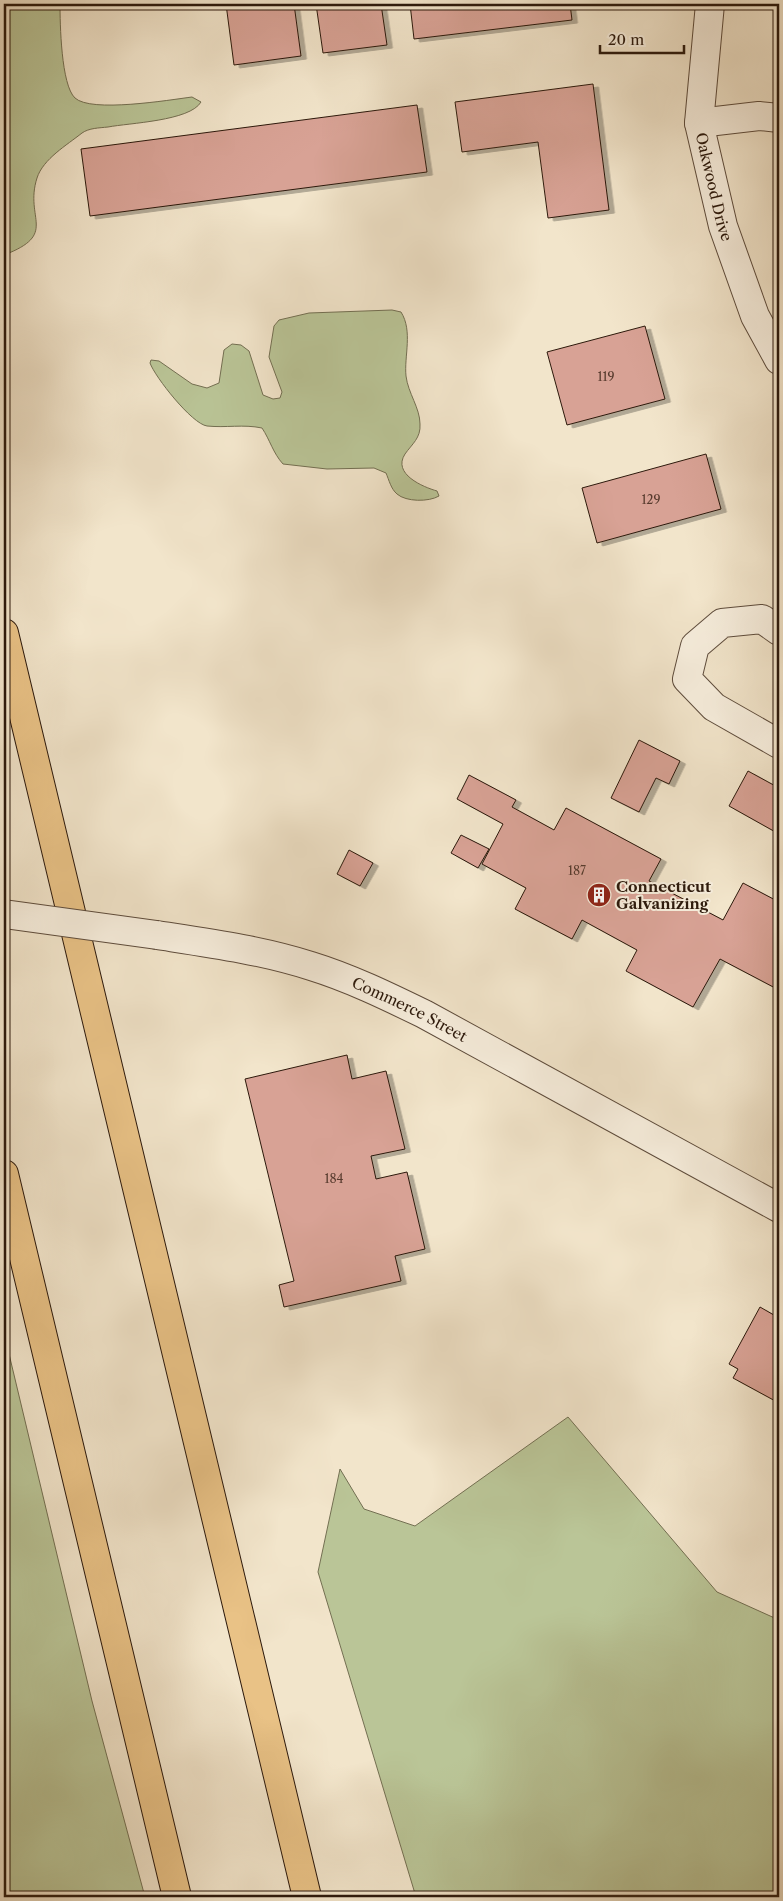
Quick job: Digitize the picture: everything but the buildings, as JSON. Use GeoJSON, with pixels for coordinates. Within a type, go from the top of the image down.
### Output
{"type":"FeatureCollection","features":[{"type":"Feature","properties":{"kind":"highway"},"geometry":{"type":"LineString","coordinates":[[4,633],[307,1897]]}},
{"type":"Feature","properties":{"kind":"highway"},"geometry":{"type":"LineString","coordinates":[[4,1174],[177,1897]]}},
{"type":"Feature","properties":{"kind":"street","name":"Oakwood Drive"},"geometry":{"type":"LineString","coordinates":[[710,4],[699,123],[723,226],[755,316],[779,360]]}},
{"type":"Feature","properties":{"kind":"street"},"geometry":{"type":"LineString","coordinates":[[699,123],[759,116],[779,118]]}},
{"type":"Feature","properties":{"kind":"street"},"geometry":{"type":"LineString","coordinates":[[779,631],[762,619],[722,623],[695,646],[687,679],[714,707],[779,744]]}},
{"type":"Feature","properties":{"kind":"street","name":"Commerce Street"},"geometry":{"type":"LineString","coordinates":[[4,914],[157,936],[278,957],[312,966],[374,990],[424,1014],[779,1208]]}},
{"type":"Feature","properties":{"kind":"green space"},"geometry":{"type":"Polygon","coordinates":[[[4,4],[60,4],[64,68],[70,91],[75,98],[97,105],[149,103],[192,97],[201,102],[195,108],[172,117],[98,128],[82,133],[50,159],[40,171],[34,192],[35,232],[31,240],[4,255],[4,4]]]}},
{"type":"Feature","properties":{"kind":"green space"},"geometry":{"type":"Polygon","coordinates":[[[392,310],[401,312],[407,327],[406,376],[420,424],[418,437],[402,461],[403,468],[411,479],[437,491],[439,496],[435,498],[412,500],[401,497],[393,490],[386,473],[374,468],[327,469],[283,464],[262,428],[207,426],[192,417],[166,389],[150,363],[151,360],[159,361],[192,384],[207,388],[219,383],[224,350],[232,344],[241,345],[249,351],[263,395],[273,399],[280,398],[282,392],[269,357],[274,326],[279,320],[309,313],[392,310]]]}},
{"type":"Feature","properties":{"kind":"green space"},"geometry":{"type":"Polygon","coordinates":[[[4,1333],[92,1701],[145,1897],[4,1897],[4,1333]]]}},
{"type":"Feature","properties":{"kind":"green space"},"geometry":{"type":"Polygon","coordinates":[[[568,1417],[717,1592],[779,1620],[779,1897],[416,1897],[318,1572],[340,1469],[364,1509],[415,1526],[568,1417]]]}},
{"type":"Feature","properties":{"kind":"place","name":"Connecticut Galvanizing"},"geometry":{"type":"Point","coordinates":[599,895]}}]}
